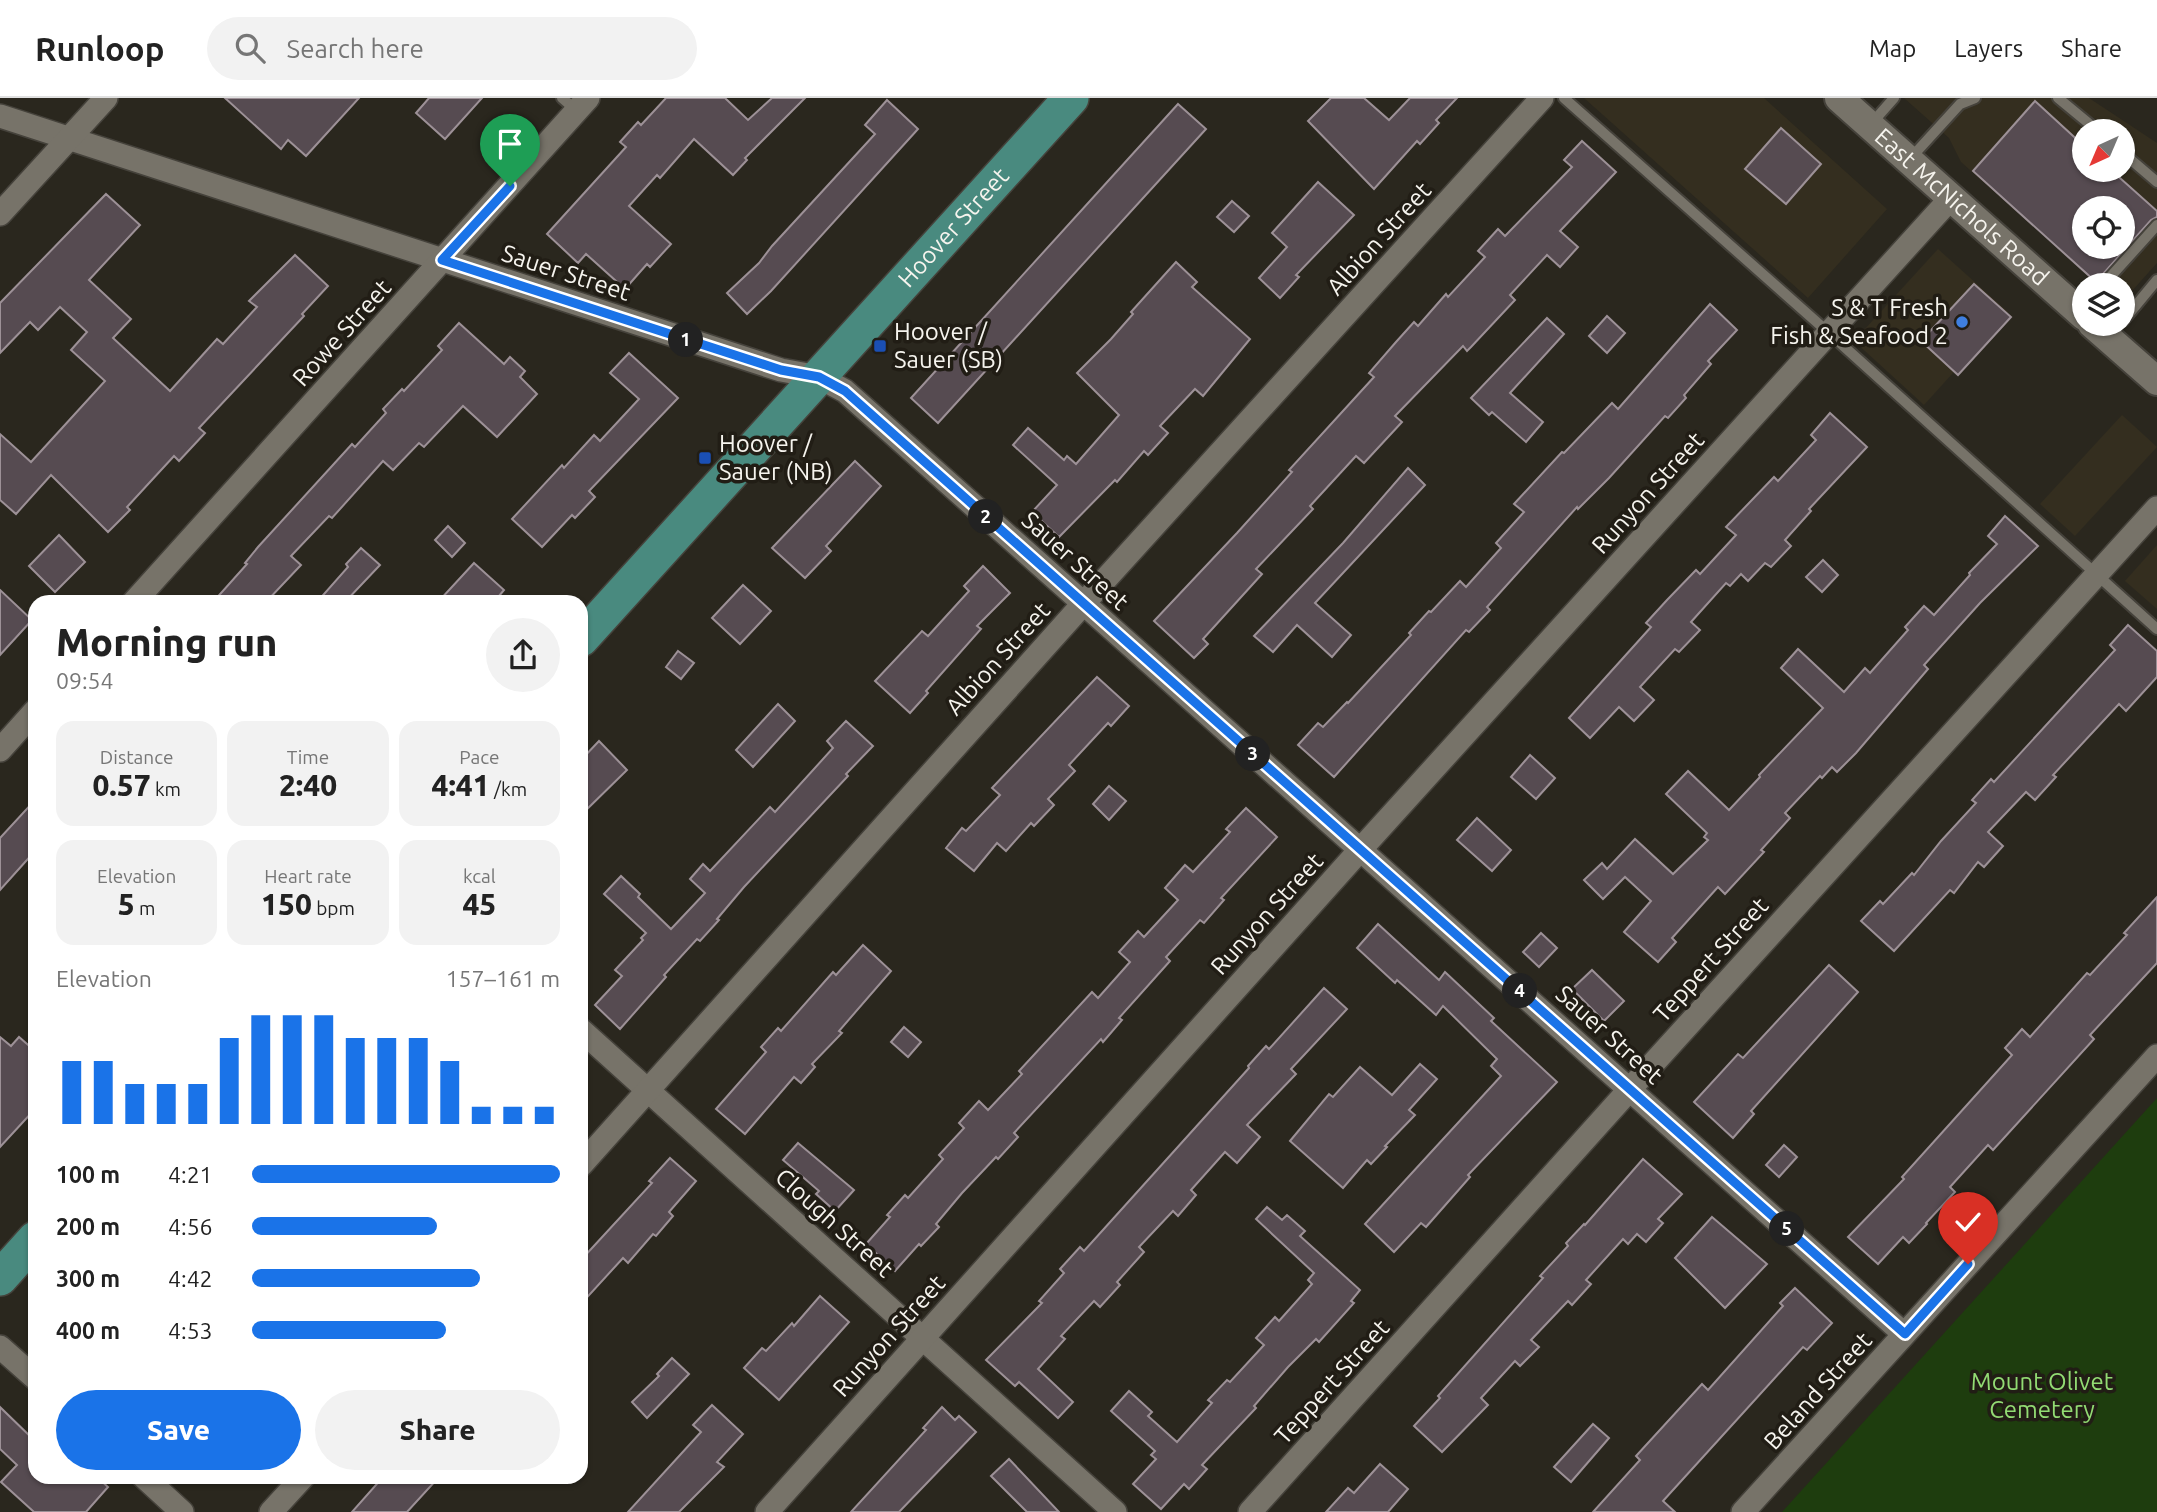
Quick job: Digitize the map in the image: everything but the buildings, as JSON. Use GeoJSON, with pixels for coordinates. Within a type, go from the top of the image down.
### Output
{"type":"FeatureCollection","features":[{"type":"Feature","properties":{"kind":"main road","name":"Hoover Street"},"geometry":{"type":"LineString","coordinates":[[588,631],[1071,98]]}},
{"type":"Feature","properties":{"kind":"main road"},"geometry":{"type":"LineString","coordinates":[[0,1278],[28,1247]]}},
{"type":"Feature","properties":{"kind":"street"},"geometry":{"type":"LineString","coordinates":[[0,214],[106,98]]}},
{"type":"Feature","properties":{"kind":"street","name":"Albion Street"},"geometry":{"type":"LineString","coordinates":[[588,1157],[1083,604],[1542,98]]}},
{"type":"Feature","properties":{"kind":"street","name":"East McNichols Road"},"geometry":{"type":"LineString","coordinates":[[1839,98],[1951,198],[2072,298]]}},
{"type":"Feature","properties":{"kind":"street","name":"Rowe Street"},"geometry":{"type":"LineString","coordinates":[[140,595],[442,260],[576,102]]}},
{"type":"Feature","properties":{"kind":"street","name":"Sauer Street"},"geometry":{"type":"LineString","coordinates":[[0,116],[781,370],[819,377],[845,391],[1905,1334]]}},
{"type":"Feature","properties":{"kind":"street","name":"Runyon Street"},"geometry":{"type":"LineString","coordinates":[[767,1512],[1360,850],[1951,198]]}},
{"type":"Feature","properties":{"kind":"street","name":"East McNichols Road"},"geometry":{"type":"LineString","coordinates":[[2114,336],[2157,382]]}},
{"type":"Feature","properties":{"kind":"street","name":"Teppert Street"},"geometry":{"type":"LineString","coordinates":[[1250,1512],[2157,508]]}},
{"type":"Feature","properties":{"kind":"street"},"geometry":{"type":"LineString","coordinates":[[0,750],[28,719]]}},
{"type":"Feature","properties":{"kind":"street","name":"Clough Street"},"geometry":{"type":"LineString","coordinates":[[588,1036],[1115,1512]]}},
{"type":"Feature","properties":{"kind":"street","name":"Beland Street"},"geometry":{"type":"LineString","coordinates":[[1743,1512],[2157,1056]]}},
{"type":"Feature","properties":{"kind":"street"},"geometry":{"type":"LineString","coordinates":[[0,1347],[28,1372]]}},
{"type":"Feature","properties":{"kind":"street"},"geometry":{"type":"LineString","coordinates":[[152,1484],[182,1512]]}},
{"type":"Feature","properties":{"kind":"street"},"geometry":{"type":"LineString","coordinates":[[271,1512],[297,1484]]}},
{"type":"Feature","properties":{"kind":"lane"},"geometry":{"type":"LineString","coordinates":[[1564,98],[2157,629]]}},
{"type":"Feature","properties":{"kind":"lane"},"geometry":{"type":"LineString","coordinates":[[1870,125],[1894,98]]}},
{"type":"Feature","properties":{"kind":"lane"},"geometry":{"type":"LineString","coordinates":[[1909,161],[1960,104],[1975,98]]}},
{"type":"Feature","properties":{"kind":"lane"},"geometry":{"type":"LineString","coordinates":[[2058,98],[2083,119]]}},
{"type":"Feature","properties":{"kind":"lane"},"geometry":{"type":"LineString","coordinates":[[2135,163],[2157,182]]}},
{"type":"Feature","properties":{"kind":"lane"},"geometry":{"type":"LineString","coordinates":[[2115,273],[2157,225]]}},
{"type":"Feature","properties":{"kind":"lane"},"geometry":{"type":"LineString","coordinates":[[2135,295],[2157,280]]}},
{"type":"Feature","properties":{"kind":"shaded area"},"geometry":{"type":"Polygon","coordinates":[[[1584,98],[1764,98],[1887,209],[1808,298],[1584,98]]]}},
{"type":"Feature","properties":{"kind":"shaded area"},"geometry":{"type":"Polygon","coordinates":[[[1904,98],[2089,98],[2121,119],[2072,119],[2072,182],[2135,182],[2135,128],[2157,143],[2157,263],[2135,288],[2135,273],[2087,273],[1961,162],[1949,138],[1904,98]]]}},
{"type":"Feature","properties":{"kind":"shaded area"},"geometry":{"type":"Polygon","coordinates":[[[1938,249],[2008,312],[1924,405],[1854,341],[1938,249]]]}},
{"type":"Feature","properties":{"kind":"shaded area"},"geometry":{"type":"Polygon","coordinates":[[[2122,415],[2157,447],[2075,536],[2040,504],[2122,415]]]}},
{"type":"Feature","properties":{"kind":"shaded area"},"geometry":{"type":"Polygon","coordinates":[[[2157,545],[2157,609],[2125,581],[2157,545]]]}},
{"type":"Feature","properties":{"kind":"green space","name":"Mount Olivet Cemetery"},"geometry":{"type":"Polygon","coordinates":[[[2157,1098],[2157,1512],[1782,1512],[2157,1098]]]}},
{"type":"Feature","properties":{"kind":"place","name":"S & T Fresh Fish & Seafood 2"},"geometry":{"type":"Point","coordinates":[1962,322]}},
{"type":"Feature","properties":{"kind":"place","name":"Hoover / Sauer (SB)"},"geometry":{"type":"Point","coordinates":[880,346]}},
{"type":"Feature","properties":{"kind":"place","name":"Hoover / Sauer (NB)"},"geometry":{"type":"Point","coordinates":[705,458]}},
{"type":"Feature","properties":{"kind":"route"},"geometry":{"type":"LineString","coordinates":[[510,186],[442,260],[781,370],[819,377],[845,391],[1905,1334],[1968,1264]]}}]}
